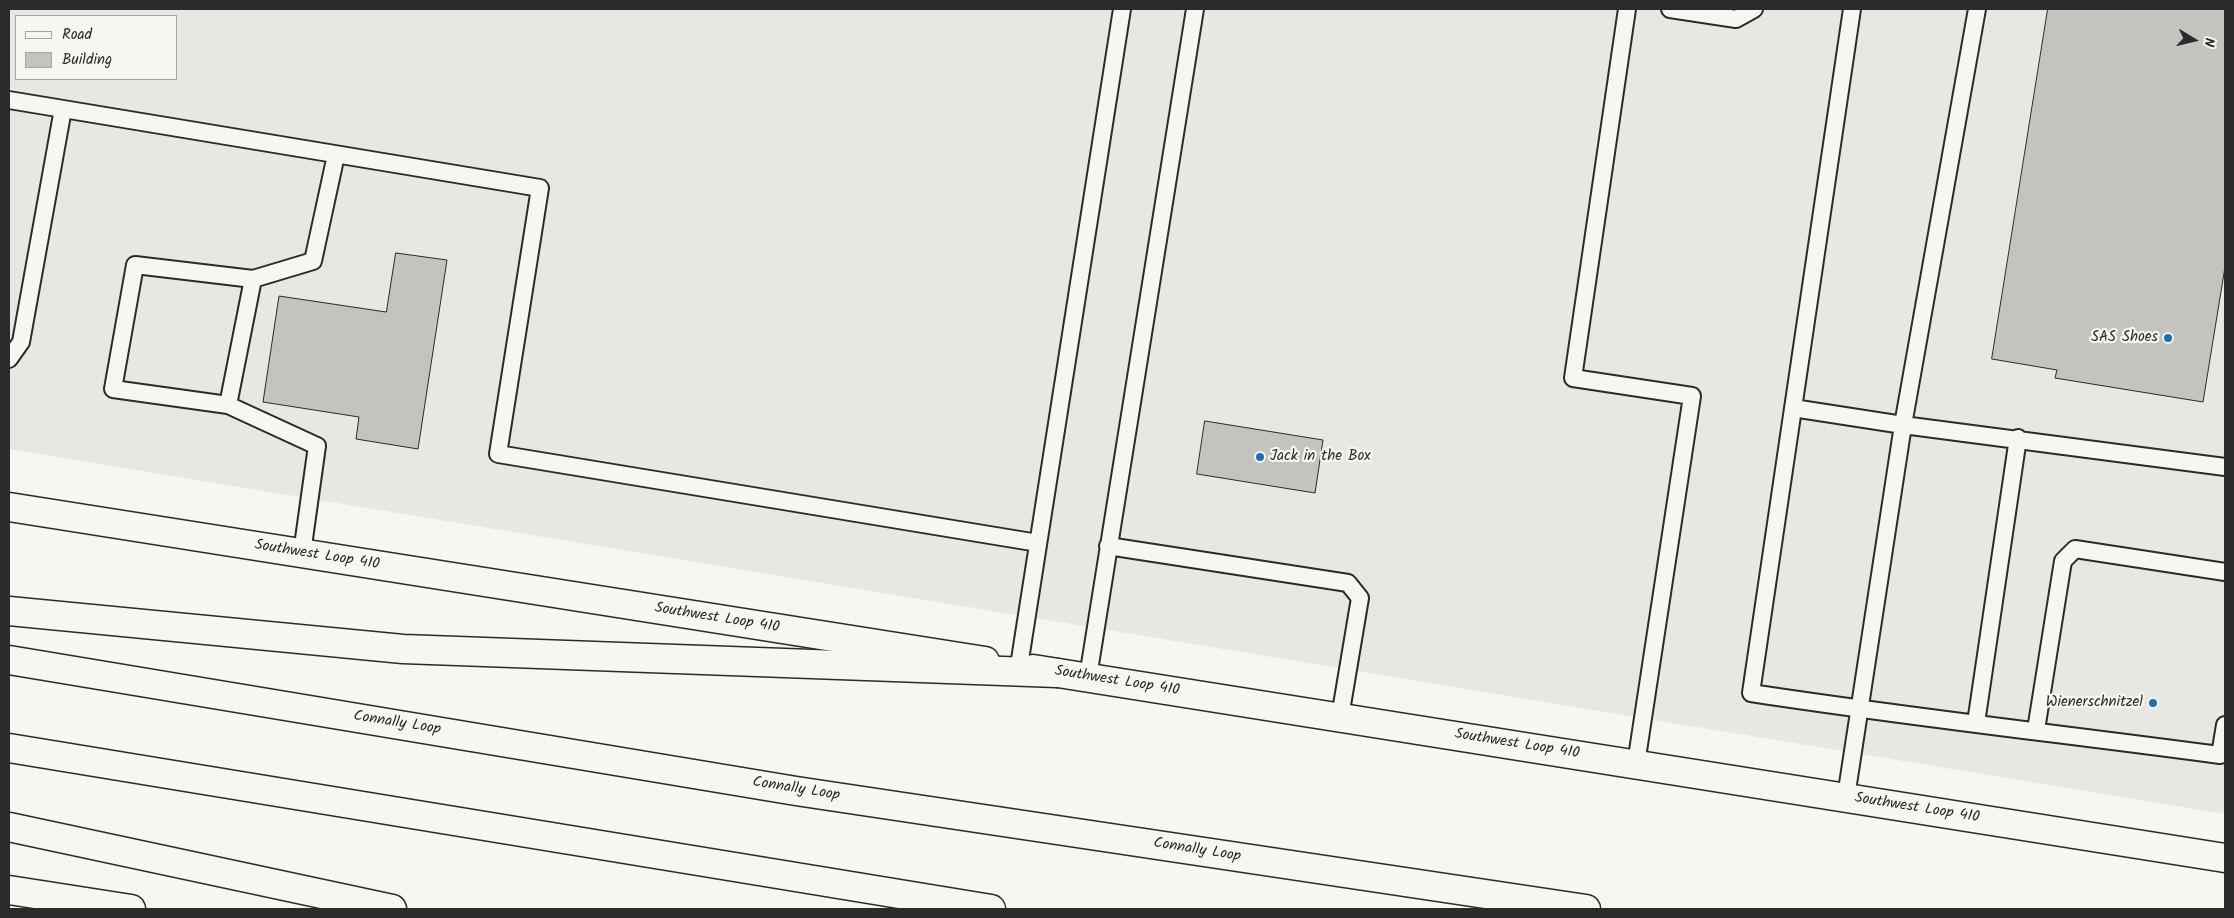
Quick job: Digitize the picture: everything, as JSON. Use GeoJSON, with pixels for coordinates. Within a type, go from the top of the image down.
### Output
{"type":"FeatureCollection","features":[{"type":"Feature","properties":{"kind":"main road","name":"Southwest Loop 410"},"geometry":{"type":"LineString","coordinates":[[9,507],[2225,858]]}},
{"type":"Feature","properties":{"kind":"main road"},"geometry":{"type":"LineString","coordinates":[[9,611],[403,649],[1057,672]]}},
{"type":"Feature","properties":{"kind":"main road","name":"Connally Loop"},"geometry":{"type":"LineString","coordinates":[[9,660],[796,791],[1586,909]]}},
{"type":"Feature","properties":{"kind":"main road"},"geometry":{"type":"LineString","coordinates":[[9,748],[991,909]]}},
{"type":"Feature","properties":{"kind":"main road"},"geometry":{"type":"LineString","coordinates":[[9,827],[392,909]]}},
{"type":"Feature","properties":{"kind":"main road"},"geometry":{"type":"LineString","coordinates":[[9,890],[132,909]]}},
{"type":"Feature","properties":{"kind":"lane"},"geometry":{"type":"LineString","coordinates":[[1019,666],[1122,9]]}},
{"type":"Feature","properties":{"kind":"lane"},"geometry":{"type":"LineString","coordinates":[[1088,677],[1194,9]]}},
{"type":"Feature","properties":{"kind":"lane"},"geometry":{"type":"LineString","coordinates":[[1627,9],[1572,378],[1692,396],[1636,764]]}},
{"type":"Feature","properties":{"kind":"lane"},"geometry":{"type":"LineString","coordinates":[[1670,9],[1736,19],[1754,9]]}},
{"type":"Feature","properties":{"kind":"lane"},"geometry":{"type":"LineString","coordinates":[[1852,9],[1750,693],[1860,710],[1976,722],[2220,755],[2225,725]]}},
{"type":"Feature","properties":{"kind":"lane"},"geometry":{"type":"LineString","coordinates":[[1846,798],[1903,425],[1977,9]]}},
{"type":"Feature","properties":{"kind":"lane"},"geometry":{"type":"LineString","coordinates":[[9,100],[540,188],[498,454],[1038,543]]}},
{"type":"Feature","properties":{"kind":"lane"},"geometry":{"type":"LineString","coordinates":[[9,359],[21,342],[63,109]]}},
{"type":"Feature","properties":{"kind":"lane"},"geometry":{"type":"LineString","coordinates":[[302,553],[317,446],[228,404],[113,389],[134,265],[253,279],[313,260],[336,155]]}},
{"type":"Feature","properties":{"kind":"lane"},"geometry":{"type":"LineString","coordinates":[[228,404],[253,279]]}},
{"type":"Feature","properties":{"kind":"lane"},"geometry":{"type":"LineString","coordinates":[[1793,408],[1903,425],[2018,438],[2225,467]]}},
{"type":"Feature","properties":{"kind":"lane"},"geometry":{"type":"LineString","coordinates":[[1976,722],[2018,438]]}},
{"type":"Feature","properties":{"kind":"lane"},"geometry":{"type":"LineString","coordinates":[[1108,546],[1348,583],[1360,598],[1340,717]]}},
{"type":"Feature","properties":{"kind":"lane"},"geometry":{"type":"LineString","coordinates":[[2036,730],[2063,561],[2075,550],[2225,572]]}},
{"type":"Feature","properties":{"kind":"shaded area"},"geometry":{"type":"Polygon","coordinates":[[[9,9],[2225,9],[2225,814],[9,449],[9,9]]]}},
{"type":"Feature","properties":{"kind":"building"},"geometry":{"type":"Polygon","coordinates":[[[2048,9],[2225,9],[2225,267],[2203,402],[2055,378],[2057,370],[1992,359],[2048,9]]]}},
{"type":"Feature","properties":{"kind":"building"},"geometry":{"type":"Polygon","coordinates":[[[396,253],[447,260],[418,449],[356,439],[359,417],[263,402],[279,296],[386,312],[396,253]]]}},
{"type":"Feature","properties":{"kind":"building","name":"Jack in the Box"},"geometry":{"type":"Polygon","coordinates":[[[1205,421],[1323,440],[1315,493],[1197,474],[1205,421]]]}},
{"type":"Feature","properties":{"kind":"place","name":"SAS Shoes"},"geometry":{"type":"Point","coordinates":[2168,338]}},
{"type":"Feature","properties":{"kind":"place","name":"Jack in the Box"},"geometry":{"type":"Point","coordinates":[1260,457]}},
{"type":"Feature","properties":{"kind":"place","name":"Wienerschnitzel"},"geometry":{"type":"Point","coordinates":[2153,703]}}]}
